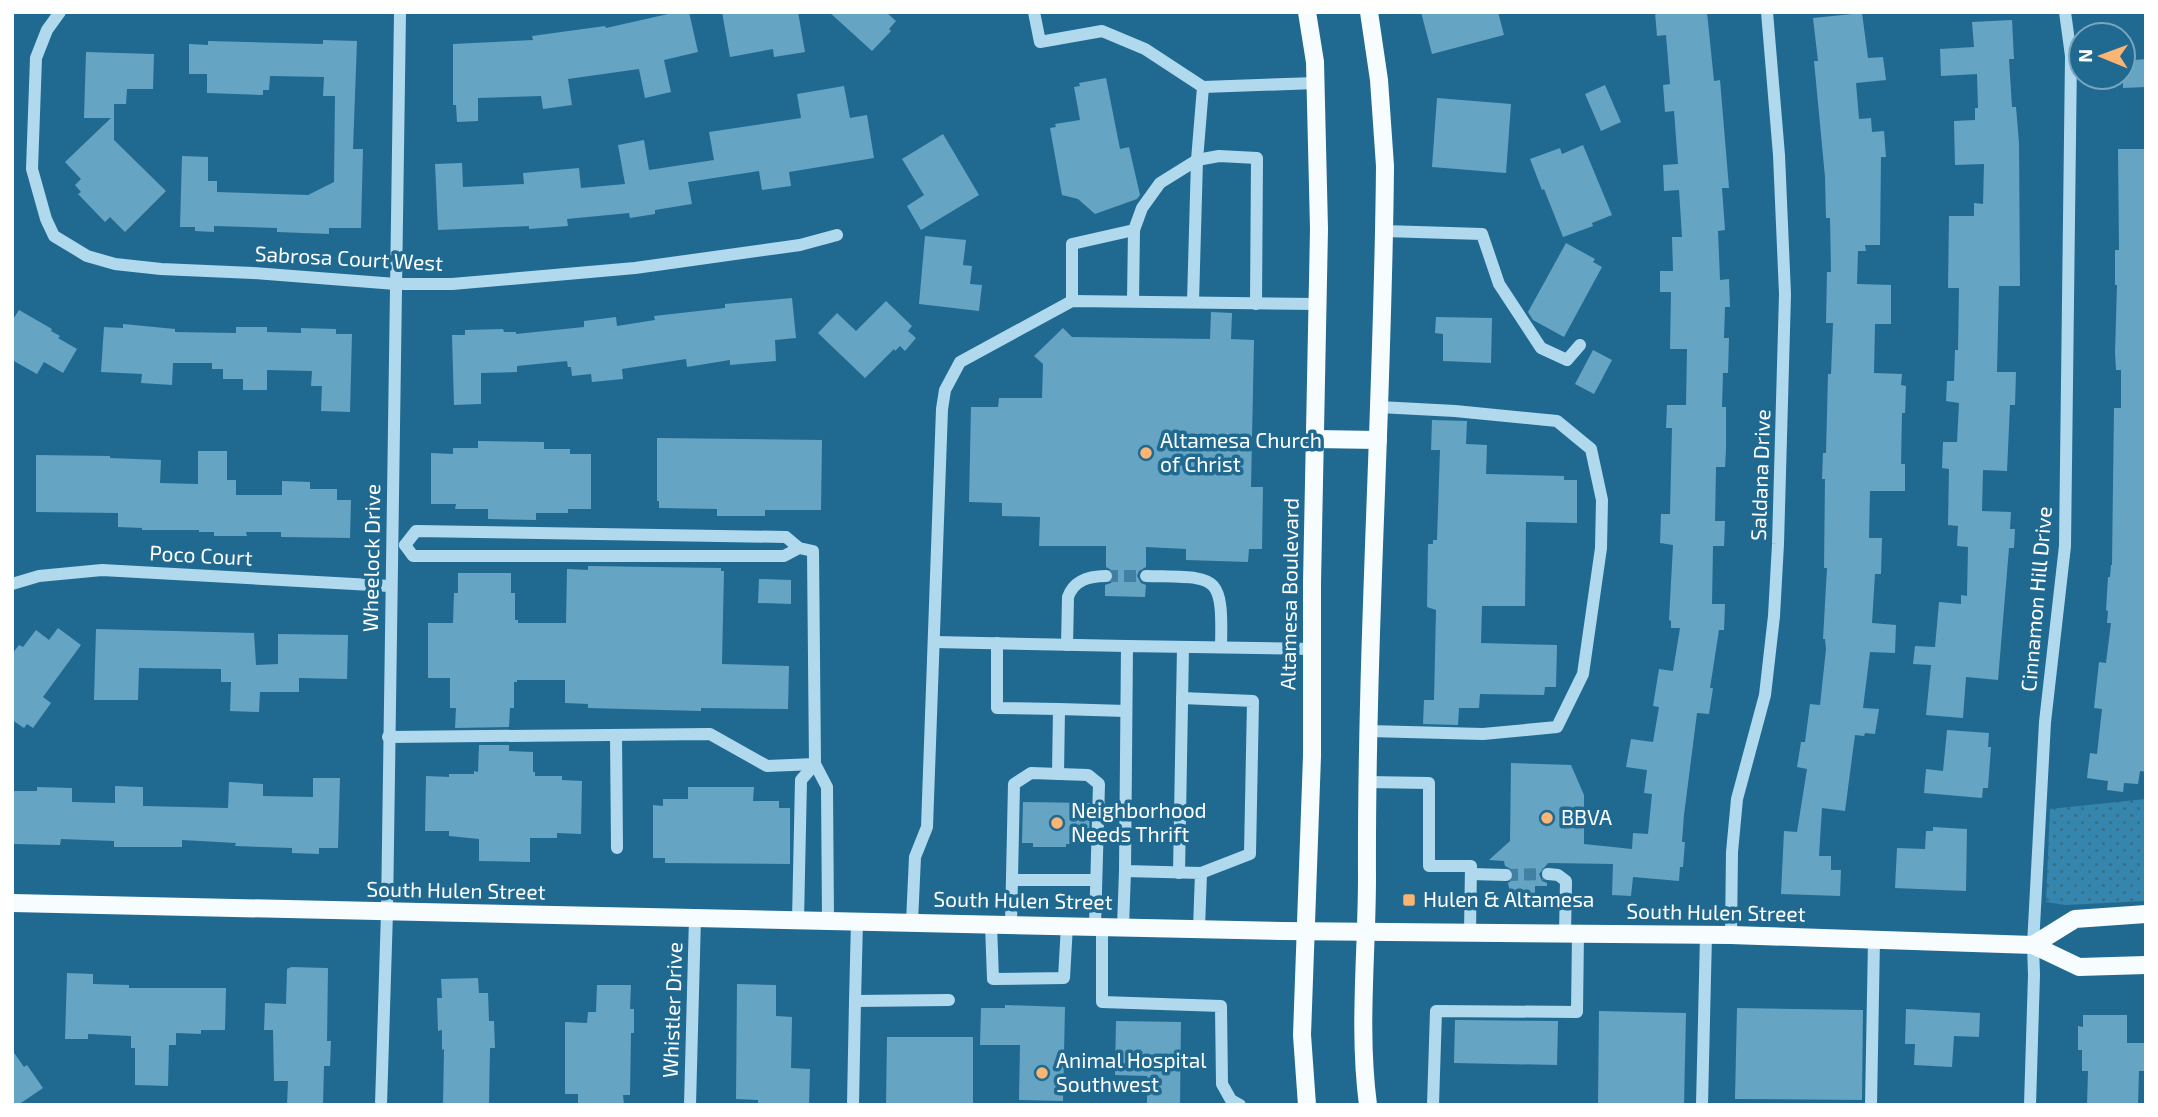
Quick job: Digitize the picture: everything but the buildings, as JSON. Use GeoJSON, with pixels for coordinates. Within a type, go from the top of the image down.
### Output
{"type":"FeatureCollection","features":[{"type":"Feature","properties":{"kind":"main road","name":"Altamesa Boulevard"},"geometry":{"type":"LineString","coordinates":[[1307,12],[1316,83],[1319,229],[1311,756],[1301,1035],[1307,1105]]}},
{"type":"Feature","properties":{"kind":"main road"},"geometry":{"type":"LineString","coordinates":[[1368,1105],[1362,1045],[1385,166],[1375,44],[1369,12]]}},
{"type":"Feature","properties":{"kind":"main road"},"geometry":{"type":"LineString","coordinates":[[1314,439],[1378,440]]}},
{"type":"Feature","properties":{"kind":"main road","name":"South Hulen Street"},"geometry":{"type":"LineString","coordinates":[[12,903],[1305,931],[1706,934],[2033,945],[2079,967],[2146,965]]}},
{"type":"Feature","properties":{"kind":"main road"},"geometry":{"type":"LineString","coordinates":[[2033,945],[2075,919],[2146,914]]}},
{"type":"Feature","properties":{"kind":"street","name":"Sabrosa Court West"},"geometry":{"type":"LineString","coordinates":[[60,12],[47,30],[36,58],[32,169],[46,219],[54,236],[87,256],[115,264],[161,269],[253,272],[396,284],[452,284],[635,268],[800,245],[837,235]]}},
{"type":"Feature","properties":{"kind":"street","name":"Wheelock Drive"},"geometry":{"type":"LineString","coordinates":[[382,1105],[400,12]]}},
{"type":"Feature","properties":{"kind":"street"},"geometry":{"type":"LineString","coordinates":[[1034,12],[1040,42],[1102,31],[1145,50],[1203,87],[1316,83]]}},
{"type":"Feature","properties":{"kind":"street","name":"Saldana Drive"},"geometry":{"type":"LineString","coordinates":[[1731,935],[1732,852],[1737,799],[1765,695],[1774,616],[1779,518],[1785,294],[1779,155],[1767,12]]}},
{"type":"Feature","properties":{"kind":"street","name":"Cinnamon Hill Drive"},"geometry":{"type":"LineString","coordinates":[[2030,1105],[2033,945],[2045,722],[2065,546],[2071,55],[2065,12]]}},
{"type":"Feature","properties":{"kind":"street"},"geometry":{"type":"LineString","coordinates":[[1193,302],[1197,160],[1203,87]]}},
{"type":"Feature","properties":{"kind":"street"},"geometry":{"type":"LineString","coordinates":[[1133,301],[1134,230],[1142,208],[1160,183],[1197,160],[1219,156],[1257,158],[1256,304]]}},
{"type":"Feature","properties":{"kind":"street"},"geometry":{"type":"LineString","coordinates":[[1072,301],[1072,244],[1134,230]]}},
{"type":"Feature","properties":{"kind":"street"},"geometry":{"type":"LineString","coordinates":[[1384,231],[1482,234],[1499,285],[1541,348],[1567,360],[1580,345]]}},
{"type":"Feature","properties":{"kind":"street"},"geometry":{"type":"LineString","coordinates":[[912,922],[915,857],[927,827],[942,409],[945,390],[960,362],[1072,301],[1317,304]]}},
{"type":"Feature","properties":{"kind":"street"},"geometry":{"type":"LineString","coordinates":[[1369,731],[1461,734],[1557,727],[1583,674],[1601,548],[1602,500],[1591,449],[1557,421],[1379,407]]}},
{"type":"Feature","properties":{"kind":"street"},"geometry":{"type":"LineString","coordinates":[[405,545],[416,531],[786,537],[799,548],[813,551],[816,764],[827,787],[828,920]]}},
{"type":"Feature","properties":{"kind":"street"},"geometry":{"type":"LineString","coordinates":[[391,545],[405,545]]}},
{"type":"Feature","properties":{"kind":"street"},"geometry":{"type":"LineString","coordinates":[[405,545],[412,556],[784,556],[799,548]]}},
{"type":"Feature","properties":{"kind":"street","name":"Poco Court"},"geometry":{"type":"LineString","coordinates":[[12,584],[39,576],[102,570],[390,586]]}},
{"type":"Feature","properties":{"kind":"street"},"geometry":{"type":"LineString","coordinates":[[1067,645],[1070,590],[1082,580],[1105,576]]}},
{"type":"Feature","properties":{"kind":"street"},"geometry":{"type":"LineString","coordinates":[[1146,576],[1206,579],[1214,585],[1221,605],[1221,647]]}},
{"type":"Feature","properties":{"kind":"street"},"geometry":{"type":"LineString","coordinates":[[934,642],[1312,649]]}},
{"type":"Feature","properties":{"kind":"street"},"geometry":{"type":"LineString","coordinates":[[997,643],[996,708],[1126,711]]}},
{"type":"Feature","properties":{"kind":"street"},"geometry":{"type":"LineString","coordinates":[[1123,927],[1127,646]]}},
{"type":"Feature","properties":{"kind":"street"},"geometry":{"type":"LineString","coordinates":[[1179,873],[1184,647]]}},
{"type":"Feature","properties":{"kind":"street"},"geometry":{"type":"LineString","coordinates":[[1125,871],[1201,873],[1250,853],[1253,701],[1182,698]]}},
{"type":"Feature","properties":{"kind":"street"},"geometry":{"type":"LineString","coordinates":[[1058,774],[1059,709]]}},
{"type":"Feature","properties":{"kind":"street"},"geometry":{"type":"LineString","coordinates":[[388,737],[710,734],[767,766],[816,764]]}},
{"type":"Feature","properties":{"kind":"street"},"geometry":{"type":"LineString","coordinates":[[616,735],[617,848]]}},
{"type":"Feature","properties":{"kind":"street"},"geometry":{"type":"LineString","coordinates":[[798,920],[801,780],[816,764]]}},
{"type":"Feature","properties":{"kind":"street"},"geometry":{"type":"LineString","coordinates":[[1011,924],[1014,784],[1031,773],[1088,775],[1099,784],[1096,880],[1102,1002],[1221,1006],[1222,1084],[1231,1100],[1240,1105]]}},
{"type":"Feature","properties":{"kind":"street"},"geometry":{"type":"LineString","coordinates":[[1367,782],[1429,783],[1429,866],[1471,866],[1470,932]]}},
{"type":"Feature","properties":{"kind":"street"},"geometry":{"type":"LineString","coordinates":[[1199,929],[1201,873]]}},
{"type":"Feature","properties":{"kind":"street"},"geometry":{"type":"LineString","coordinates":[[1471,874],[1506,875]]}},
{"type":"Feature","properties":{"kind":"street"},"geometry":{"type":"LineString","coordinates":[[1433,1105],[1436,1011],[1577,1012],[1566,881],[1559,875],[1548,874]]}},
{"type":"Feature","properties":{"kind":"street"},"geometry":{"type":"LineString","coordinates":[[1012,880],[1096,880]]}},
{"type":"Feature","properties":{"kind":"street","name":"Whistler Drive"},"geometry":{"type":"LineString","coordinates":[[690,1105],[695,917]]}},
{"type":"Feature","properties":{"kind":"street"},"geometry":{"type":"LineString","coordinates":[[853,1105],[857,921]]}},
{"type":"Feature","properties":{"kind":"street"},"geometry":{"type":"LineString","coordinates":[[991,924],[992,979],[1064,978],[1067,925]]}},
{"type":"Feature","properties":{"kind":"street"},"geometry":{"type":"LineString","coordinates":[[1702,1105],[1706,934]]}},
{"type":"Feature","properties":{"kind":"street"},"geometry":{"type":"LineString","coordinates":[[1871,1105],[1874,940]]}},
{"type":"Feature","properties":{"kind":"street"},"geometry":{"type":"LineString","coordinates":[[855,1000],[949,1000]]}},
{"type":"Feature","properties":{"kind":"shaded area"},"geometry":{"type":"Polygon","coordinates":[[[2146,799],[2146,901],[2065,905],[2046,902],[2050,809],[2146,799]]]}},
{"type":"Feature","properties":{"kind":"tunnel"},"geometry":{"type":"LineString","coordinates":[[1106,576],[1146,576]]}},
{"type":"Feature","properties":{"kind":"tunnel"},"geometry":{"type":"LineString","coordinates":[[1506,875],[1548,874]]}},
{"type":"Feature","properties":{"kind":"place","name":"Altamesa Church of Christ"},"geometry":{"type":"Point","coordinates":[1146,453]}},
{"type":"Feature","properties":{"kind":"place","name":"BBVA"},"geometry":{"type":"Point","coordinates":[1547,818]}},
{"type":"Feature","properties":{"kind":"place","name":"Neighborhood Needs Thrift"},"geometry":{"type":"Point","coordinates":[1057,823]}},
{"type":"Feature","properties":{"kind":"place","name":"Hulen & Altamesa"},"geometry":{"type":"Point","coordinates":[1409,900]}},
{"type":"Feature","properties":{"kind":"place","name":"Animal Hospital Southwest"},"geometry":{"type":"Point","coordinates":[1042,1073]}}]}
